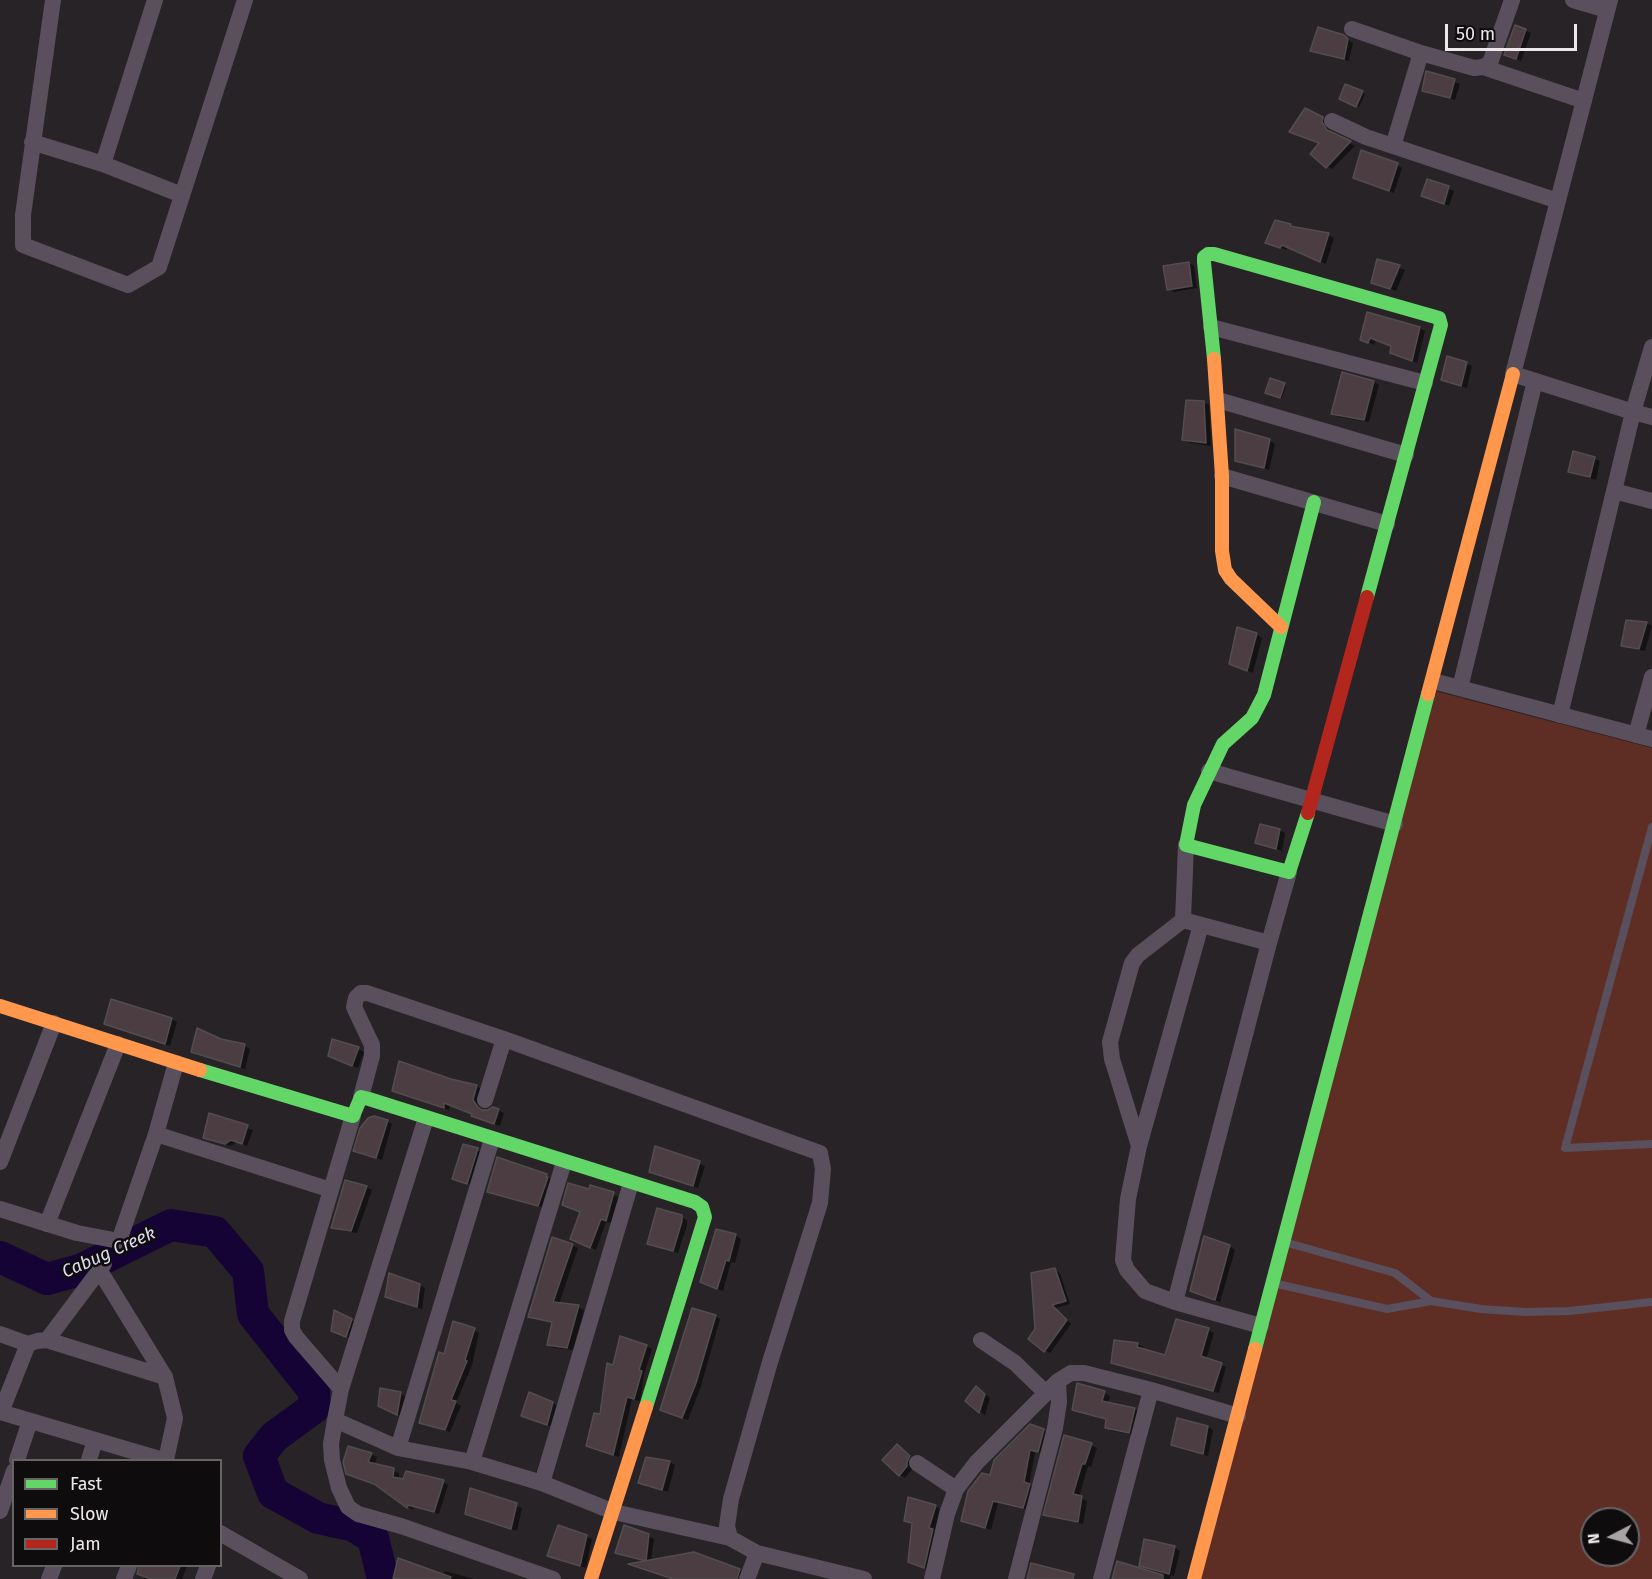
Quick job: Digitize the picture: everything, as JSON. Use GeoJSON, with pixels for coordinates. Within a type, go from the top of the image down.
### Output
{"type":"FeatureCollection","features":[{"type":"Feature","properties":{"kind":"street"},"geometry":{"type":"LineString","coordinates":[[53,0],[23,215],[23,245],[128,285],[159,267],[244,0]]}},
{"type":"Feature","properties":{"kind":"street"},"geometry":{"type":"LineString","coordinates":[[103,164],[155,0]]}},
{"type":"Feature","properties":{"kind":"street"},"geometry":{"type":"LineString","coordinates":[[1352,30],[1474,68],[1483,67],[1490,63],[1512,0]]}},
{"type":"Feature","properties":{"kind":"street"},"geometry":{"type":"LineString","coordinates":[[1194,1579],[1433,681],[1609,5],[1572,0]]}},
{"type":"Feature","properties":{"kind":"street"},"geometry":{"type":"LineString","coordinates":[[1393,146],[1421,53]]}},
{"type":"Feature","properties":{"kind":"street"},"geometry":{"type":"LineString","coordinates":[[1483,67],[1584,101]]}},
{"type":"Feature","properties":{"kind":"street"},"geometry":{"type":"LineString","coordinates":[[1332,121],[1366,137],[1558,201]]}},
{"type":"Feature","properties":{"kind":"street"},"geometry":{"type":"LineString","coordinates":[[32,142],[103,164],[182,195]]}},
{"type":"Feature","properties":{"kind":"street"},"geometry":{"type":"LineString","coordinates":[[1175,1302],[1269,943],[1312,800],[1441,325],[1438,318],[1208,254],[1204,257],[1204,262],[1218,400],[1222,476],[1222,551],[1225,570],[1231,579],[1281,627]]}},
{"type":"Feature","properties":{"kind":"street"},"geometry":{"type":"LineString","coordinates":[[1211,327],[1425,383]]}},
{"type":"Feature","properties":{"kind":"street"},"geometry":{"type":"LineString","coordinates":[[1560,715],[1633,412],[1652,346]]}},
{"type":"Feature","properties":{"kind":"street"},"geometry":{"type":"LineString","coordinates":[[1513,374],[1652,417]]}},
{"type":"Feature","properties":{"kind":"street"},"geometry":{"type":"LineString","coordinates":[[1460,688],[1535,381]]}},
{"type":"Feature","properties":{"kind":"street"},"geometry":{"type":"LineString","coordinates":[[1218,400],[1406,455]]}},
{"type":"Feature","properties":{"kind":"street"},"geometry":{"type":"LineString","coordinates":[[1222,476],[1387,524]]}},
{"type":"Feature","properties":{"kind":"street"},"geometry":{"type":"LineString","coordinates":[[1614,491],[1652,501]]}},
{"type":"Feature","properties":{"kind":"street"},"geometry":{"type":"LineString","coordinates":[[1139,1146],[1112,1059],[1110,1042],[1132,963],[1138,955],[1183,920],[1186,845],[1194,805],[1222,744],[1252,718],[1262,699],[1314,502]]}},
{"type":"Feature","properties":{"kind":"street"},"geometry":{"type":"LineString","coordinates":[[1433,681],[1644,737],[1652,677]]}},
{"type":"Feature","properties":{"kind":"street"},"geometry":{"type":"LineString","coordinates":[[1209,771],[1395,824]]}},
{"type":"Feature","properties":{"kind":"street"},"geometry":{"type":"LineString","coordinates":[[1186,845],[1289,872]]}},
{"type":"Feature","properties":{"kind":"street"},"geometry":{"type":"LineString","coordinates":[[1183,920],[1269,943]]}},
{"type":"Feature","properties":{"kind":"street"},"geometry":{"type":"LineString","coordinates":[[1202,925],[1139,1146],[1128,1199],[1123,1260],[1127,1270],[1145,1291],[1175,1302],[1261,1326]]}},
{"type":"Feature","properties":{"kind":"street"},"geometry":{"type":"LineString","coordinates":[[341,1389],[296,1337],[292,1330],[292,1321],[353,1116],[362,1097],[372,1056],[372,1045],[354,1007],[356,998],[362,993],[504,1039],[820,1153],[823,1169],[820,1203],[770,1362],[731,1499],[727,1526],[730,1538]]}},
{"type":"Feature","properties":{"kind":"street"},"geometry":{"type":"LineString","coordinates":[[0,1006],[176,1063],[353,1116]]}},
{"type":"Feature","properties":{"kind":"street"},"geometry":{"type":"LineString","coordinates":[[0,1162],[54,1023]]}},
{"type":"Feature","properties":{"kind":"street"},"geometry":{"type":"LineString","coordinates":[[484,1100],[504,1039]]}},
{"type":"Feature","properties":{"kind":"street"},"geometry":{"type":"LineString","coordinates":[[47,1224],[118,1044]]}},
{"type":"Feature","properties":{"kind":"street"},"geometry":{"type":"LineString","coordinates":[[0,1209],[77,1233],[118,1241],[156,1134],[176,1063]]}},
{"type":"Feature","properties":{"kind":"street"},"geometry":{"type":"LineString","coordinates":[[362,1097],[695,1202],[702,1207],[705,1217],[614,1512],[591,1579]]}},
{"type":"Feature","properties":{"kind":"street"},"geometry":{"type":"LineString","coordinates":[[426,1118],[341,1389],[331,1444],[332,1460],[339,1488],[348,1507],[358,1514],[401,1526],[553,1579]]}},
{"type":"Feature","properties":{"kind":"street"},"geometry":{"type":"LineString","coordinates":[[156,1134],[331,1190]]}},
{"type":"Feature","properties":{"kind":"street"},"geometry":{"type":"LineString","coordinates":[[398,1448],[492,1139]]}},
{"type":"Feature","properties":{"kind":"street"},"geometry":{"type":"LineString","coordinates":[[472,1462],[564,1162]]}},
{"type":"Feature","properties":{"kind":"street"},"geometry":{"type":"LineString","coordinates":[[542,1483],[631,1183]]}},
{"type":"Feature","properties":{"kind":"street"},"geometry":{"type":"LineString","coordinates":[[48,1340],[103,1267],[165,1377],[175,1418],[165,1459]]}},
{"type":"Feature","properties":{"kind":"street"},"geometry":{"type":"LineString","coordinates":[[0,1334],[28,1344],[48,1340],[165,1377]]}},
{"type":"Feature","properties":{"kind":"street"},"geometry":{"type":"LineString","coordinates":[[981,1340],[1052,1387],[1059,1402],[1055,1428],[1016,1579]]}},
{"type":"Feature","properties":{"kind":"street"},"geometry":{"type":"LineString","coordinates":[[28,1344],[1,1412],[158,1459]]}},
{"type":"Feature","properties":{"kind":"street"},"geometry":{"type":"LineString","coordinates":[[932,1579],[947,1514],[956,1489],[977,1462],[1052,1387],[1071,1373],[1084,1373],[1151,1390],[1238,1416]]}},
{"type":"Feature","properties":{"kind":"street"},"geometry":{"type":"LineString","coordinates":[[1101,1579],[1151,1390]]}},
{"type":"Feature","properties":{"kind":"street"},"geometry":{"type":"LineString","coordinates":[[336,1420],[398,1448],[472,1462],[542,1483],[614,1512],[730,1538],[757,1553],[864,1579]]}},
{"type":"Feature","properties":{"kind":"street"},"geometry":{"type":"LineString","coordinates":[[18,1459],[30,1421]]}},
{"type":"Feature","properties":{"kind":"street"},"geometry":{"type":"LineString","coordinates":[[90,1459],[96,1440]]}},
{"type":"Feature","properties":{"kind":"street"},"geometry":{"type":"LineString","coordinates":[[917,1464],[956,1489]]}},
{"type":"Feature","properties":{"kind":"street"},"geometry":{"type":"LineString","coordinates":[[0,1511],[12,1477]]}},
{"type":"Feature","properties":{"kind":"street"},"geometry":{"type":"LineString","coordinates":[[222,1534],[275,1572],[300,1579]]}},
{"type":"Feature","properties":{"kind":"street"},"geometry":{"type":"LineString","coordinates":[[747,1579],[757,1553]]}},
{"type":"Feature","properties":{"kind":"lane"},"geometry":{"type":"LineString","coordinates":[[1652,826],[1565,1148],[1652,1144]]}},
{"type":"Feature","properties":{"kind":"lane"},"geometry":{"type":"LineString","coordinates":[[1282,1242],[1395,1273],[1431,1302]]}},
{"type":"Feature","properties":{"kind":"lane"},"geometry":{"type":"LineString","coordinates":[[1272,1282],[1387,1309],[1431,1302],[1525,1312],[1569,1311],[1652,1302]]}},
{"type":"Feature","properties":{"kind":"shaded area"},"geometry":{"type":"Polygon","coordinates":[[[1435,691],[1652,748],[1652,1579],[1200,1579],[1435,691]]]}},
{"type":"Feature","properties":{"kind":"building"},"geometry":{"type":"Polygon","coordinates":[[[1515,25],[1526,29],[1516,59],[1504,55],[1515,25]]]}},
{"type":"Feature","properties":{"kind":"building"},"geometry":{"type":"Polygon","coordinates":[[[1318,27],[1344,35],[1348,39],[1344,59],[1310,51],[1318,27]]]}},
{"type":"Feature","properties":{"kind":"building"},"geometry":{"type":"Polygon","coordinates":[[[1426,71],[1455,79],[1450,98],[1422,91],[1426,71]]]}},
{"type":"Feature","properties":{"kind":"building"},"geometry":{"type":"Polygon","coordinates":[[[1345,84],[1363,91],[1356,107],[1339,99],[1345,84]]]}},
{"type":"Feature","properties":{"kind":"building"},"geometry":{"type":"Polygon","coordinates":[[[1305,108],[1323,117],[1322,122],[1327,130],[1351,141],[1326,168],[1310,154],[1319,143],[1289,132],[1305,108]]]}},
{"type":"Feature","properties":{"kind":"building"},"geometry":{"type":"Polygon","coordinates":[[[1361,150],[1398,163],[1389,191],[1353,178],[1361,150]]]}},
{"type":"Feature","properties":{"kind":"building"},"geometry":{"type":"Polygon","coordinates":[[[1427,179],[1449,186],[1444,204],[1421,196],[1427,179]]]}},
{"type":"Feature","properties":{"kind":"building"},"geometry":{"type":"Polygon","coordinates":[[[1275,220],[1291,224],[1290,226],[1329,233],[1320,262],[1282,245],[1280,248],[1265,243],[1275,220]]]}},
{"type":"Feature","properties":{"kind":"building"},"geometry":{"type":"Polygon","coordinates":[[[1377,259],[1400,265],[1390,289],[1371,283],[1377,259]]]}},
{"type":"Feature","properties":{"kind":"building"},"geometry":{"type":"Polygon","coordinates":[[[1189,262],[1192,286],[1167,290],[1163,266],[1189,262]]]}},
{"type":"Feature","properties":{"kind":"building"},"geometry":{"type":"Polygon","coordinates":[[[1367,312],[1420,327],[1412,361],[1390,353],[1391,346],[1370,338],[1368,343],[1360,340],[1367,312]]]}},
{"type":"Feature","properties":{"kind":"building"},"geometry":{"type":"Polygon","coordinates":[[[1447,356],[1467,362],[1461,386],[1441,380],[1447,356]]]}},
{"type":"Feature","properties":{"kind":"building"},"geometry":{"type":"Polygon","coordinates":[[[1342,372],[1374,381],[1364,420],[1331,414],[1342,372]]]}},
{"type":"Feature","properties":{"kind":"building"},"geometry":{"type":"Polygon","coordinates":[[[1270,378],[1285,383],[1280,398],[1265,393],[1270,378]]]}},
{"type":"Feature","properties":{"kind":"building"},"geometry":{"type":"Polygon","coordinates":[[[1186,400],[1204,401],[1206,443],[1182,440],[1186,400]]]}},
{"type":"Feature","properties":{"kind":"building"},"geometry":{"type":"Polygon","coordinates":[[[1235,429],[1270,439],[1264,468],[1235,461],[1235,429]]]}},
{"type":"Feature","properties":{"kind":"building"},"geometry":{"type":"Polygon","coordinates":[[[1573,451],[1595,457],[1590,477],[1568,472],[1573,451]]]}},
{"type":"Feature","properties":{"kind":"building"},"geometry":{"type":"Polygon","coordinates":[[[1626,620],[1647,622],[1639,649],[1621,646],[1626,620]]]}},
{"type":"Feature","properties":{"kind":"building"},"geometry":{"type":"Polygon","coordinates":[[[1237,627],[1257,633],[1247,671],[1229,664],[1237,627]]]}},
{"type":"Feature","properties":{"kind":"building"},"geometry":{"type":"Polygon","coordinates":[[[1260,824],[1280,829],[1276,849],[1255,843],[1260,824]]]}},
{"type":"Feature","properties":{"kind":"building"},"geometry":{"type":"Polygon","coordinates":[[[111,999],[172,1018],[165,1044],[104,1024],[111,999]]]}},
{"type":"Feature","properties":{"kind":"building"},"geometry":{"type":"Polygon","coordinates":[[[197,1028],[221,1039],[245,1044],[240,1067],[191,1052],[197,1028]]]}},
{"type":"Feature","properties":{"kind":"building"},"geometry":{"type":"Polygon","coordinates":[[[332,1039],[359,1047],[352,1066],[328,1056],[332,1039]]]}},
{"type":"Feature","properties":{"kind":"building"},"geometry":{"type":"Polygon","coordinates":[[[399,1061],[451,1079],[477,1085],[473,1100],[478,1107],[482,1110],[493,1107],[499,1109],[494,1124],[444,1103],[444,1108],[392,1091],[399,1061]]]}},
{"type":"Feature","properties":{"kind":"building"},"geometry":{"type":"Polygon","coordinates":[[[209,1113],[248,1125],[242,1144],[231,1140],[225,1144],[203,1138],[209,1113]]]}},
{"type":"Feature","properties":{"kind":"building"},"geometry":{"type":"Polygon","coordinates":[[[374,1116],[388,1120],[376,1158],[353,1151],[360,1128],[368,1118],[374,1116]]]}},
{"type":"Feature","properties":{"kind":"building"},"geometry":{"type":"Polygon","coordinates":[[[463,1144],[478,1148],[467,1184],[452,1179],[463,1144]]]}},
{"type":"Feature","properties":{"kind":"building"},"geometry":{"type":"Polygon","coordinates":[[[655,1146],[700,1161],[693,1186],[649,1172],[655,1146]]]}},
{"type":"Feature","properties":{"kind":"building"},"geometry":{"type":"Polygon","coordinates":[[[497,1157],[547,1174],[538,1206],[487,1192],[497,1157]]]}},
{"type":"Feature","properties":{"kind":"building"},"geometry":{"type":"Polygon","coordinates":[[[345,1180],[367,1186],[351,1231],[331,1228],[345,1180]]]}},
{"type":"Feature","properties":{"kind":"building"},"geometry":{"type":"Polygon","coordinates":[[[568,1183],[589,1189],[590,1185],[614,1192],[606,1221],[601,1219],[590,1248],[570,1239],[580,1212],[562,1205],[568,1183]]]}},
{"type":"Feature","properties":{"kind":"building"},"geometry":{"type":"Polygon","coordinates":[[[657,1208],[682,1215],[673,1251],[647,1244],[657,1208]]]}},
{"type":"Feature","properties":{"kind":"building"},"geometry":{"type":"Polygon","coordinates":[[[716,1229],[736,1234],[729,1261],[726,1260],[717,1289],[700,1282],[716,1229]]]}},
{"type":"Feature","properties":{"kind":"building"},"geometry":{"type":"Polygon","coordinates":[[[1204,1236],[1230,1245],[1215,1300],[1190,1291],[1204,1236]]]}},
{"type":"Feature","properties":{"kind":"building"},"geometry":{"type":"Polygon","coordinates":[[[552,1237],[573,1244],[553,1302],[579,1305],[567,1348],[547,1345],[552,1322],[528,1317],[552,1237]]]}},
{"type":"Feature","properties":{"kind":"building"},"geometry":{"type":"Polygon","coordinates":[[[1055,1268],[1066,1301],[1052,1305],[1067,1320],[1044,1352],[1028,1339],[1035,1329],[1031,1273],[1055,1268]]]}},
{"type":"Feature","properties":{"kind":"building"},"geometry":{"type":"Polygon","coordinates":[[[389,1273],[420,1284],[417,1307],[385,1297],[389,1273]]]}},
{"type":"Feature","properties":{"kind":"building"},"geometry":{"type":"Polygon","coordinates":[[[692,1308],[716,1315],[696,1383],[682,1418],[660,1410],[692,1308]]]}},
{"type":"Feature","properties":{"kind":"building"},"geometry":{"type":"Polygon","coordinates":[[[334,1310],[352,1319],[346,1337],[331,1331],[334,1310]]]}},
{"type":"Feature","properties":{"kind":"building"},"geometry":{"type":"Polygon","coordinates":[[[1176,1319],[1209,1328],[1201,1356],[1222,1363],[1213,1391],[1111,1363],[1114,1340],[1138,1343],[1137,1347],[1165,1355],[1176,1319]]]}},
{"type":"Feature","properties":{"kind":"building"},"geometry":{"type":"Polygon","coordinates":[[[453,1321],[475,1328],[465,1360],[467,1361],[451,1400],[456,1401],[445,1430],[419,1423],[439,1352],[444,1354],[453,1321]]]}},
{"type":"Feature","properties":{"kind":"building"},"geometry":{"type":"Polygon","coordinates":[[[620,1336],[647,1345],[639,1370],[642,1371],[634,1399],[627,1397],[613,1455],[586,1446],[594,1413],[600,1414],[607,1363],[613,1365],[620,1336]]]}},
{"type":"Feature","properties":{"kind":"building"},"geometry":{"type":"Polygon","coordinates":[[[1077,1383],[1105,1391],[1102,1401],[1135,1408],[1129,1433],[1105,1428],[1106,1419],[1072,1410],[1077,1383]]]}},
{"type":"Feature","properties":{"kind":"building"},"geometry":{"type":"Polygon","coordinates":[[[976,1386],[985,1394],[979,1413],[965,1401],[976,1386]]]}},
{"type":"Feature","properties":{"kind":"building"},"geometry":{"type":"Polygon","coordinates":[[[380,1388],[401,1392],[397,1415],[378,1406],[380,1388]]]}},
{"type":"Feature","properties":{"kind":"building"},"geometry":{"type":"Polygon","coordinates":[[[529,1392],[553,1402],[547,1425],[521,1416],[529,1392]]]}},
{"type":"Feature","properties":{"kind":"building"},"geometry":{"type":"Polygon","coordinates":[[[1177,1418],[1208,1426],[1203,1454],[1171,1445],[1177,1418]]]}},
{"type":"Feature","properties":{"kind":"building"},"geometry":{"type":"Polygon","coordinates":[[[1030,1424],[1044,1429],[1038,1452],[1030,1450],[1024,1482],[1030,1484],[1023,1508],[993,1501],[985,1528],[961,1521],[968,1491],[982,1473],[990,1475],[994,1460],[1030,1424]]]}},
{"type":"Feature","properties":{"kind":"building"},"geometry":{"type":"Polygon","coordinates":[[[1064,1435],[1092,1443],[1085,1464],[1082,1464],[1073,1494],[1082,1496],[1078,1522],[1043,1515],[1064,1435]]]}},
{"type":"Feature","properties":{"kind":"building"},"geometry":{"type":"Polygon","coordinates":[[[897,1444],[910,1456],[907,1466],[899,1476],[882,1460],[897,1444]]]}},
{"type":"Feature","properties":{"kind":"building"},"geometry":{"type":"Polygon","coordinates":[[[348,1446],[372,1453],[368,1462],[394,1468],[393,1477],[403,1479],[406,1471],[444,1480],[434,1512],[408,1505],[407,1508],[374,1484],[346,1474],[343,1462],[348,1446]]]}},
{"type":"Feature","properties":{"kind":"building"},"geometry":{"type":"Polygon","coordinates":[[[646,1457],[670,1461],[662,1490],[638,1483],[646,1457]]]}},
{"type":"Feature","properties":{"kind":"building"},"geometry":{"type":"Polygon","coordinates":[[[470,1488],[517,1503],[511,1529],[465,1514],[470,1488]]]}},
{"type":"Feature","properties":{"kind":"building"},"geometry":{"type":"Polygon","coordinates":[[[908,1497],[936,1505],[929,1528],[933,1529],[924,1568],[908,1562],[912,1523],[904,1521],[908,1497]]]}},
{"type":"Feature","properties":{"kind":"building"},"geometry":{"type":"Polygon","coordinates":[[[558,1525],[587,1535],[580,1566],[547,1556],[558,1525]]]}},
{"type":"Feature","properties":{"kind":"building"},"geometry":{"type":"Polygon","coordinates":[[[624,1525],[649,1534],[646,1561],[615,1553],[624,1525]]]}},
{"type":"Feature","properties":{"kind":"building"},"geometry":{"type":"Polygon","coordinates":[[[1144,1539],[1175,1546],[1169,1574],[1139,1566],[1144,1539]]]}},
{"type":"Feature","properties":{"kind":"building"},"geometry":{"type":"Polygon","coordinates":[[[694,1552],[740,1569],[737,1579],[673,1579],[628,1564],[694,1552]]]}},
{"type":"Feature","properties":{"kind":"building"},"geometry":{"type":"Polygon","coordinates":[[[398,1558],[451,1577],[450,1579],[393,1579],[398,1558]]]}},
{"type":"Feature","properties":{"kind":"building"},"geometry":{"type":"Polygon","coordinates":[[[1117,1561],[1163,1575],[1163,1579],[1112,1579],[1117,1561]]]}},
{"type":"Feature","properties":{"kind":"building"},"geometry":{"type":"Polygon","coordinates":[[[1031,1563],[1074,1574],[1073,1579],[1027,1579],[1031,1563]]]}},
{"type":"Feature","properties":{"kind":"building"},"geometry":{"type":"Polygon","coordinates":[[[139,1567],[180,1567],[175,1579],[151,1579],[137,1574],[139,1567]]]}},
{"type":"Feature","properties":{"kind":"waterway","name":"Cabug Creek"},"geometry":{"type":"LineString","coordinates":[[0,1257],[47,1279],[80,1270],[171,1225],[215,1232],[248,1271],[253,1314],[314,1391],[315,1407],[274,1437],[259,1456],[273,1493],[318,1518],[354,1526],[373,1538],[383,1579]]}},
{"type":"Feature","properties":{"kind":"traffic: fast"},"geometry":{"type":"LineString","coordinates":[[1214,359],[1204,262],[1204,257],[1208,254],[1439,318],[1441,325],[1367,597]]}},
{"type":"Feature","properties":{"kind":"traffic: fast"},"geometry":{"type":"LineString","coordinates":[[1308,813],[1289,872],[1186,845],[1194,805],[1223,744],[1252,718],[1264,695],[1314,502]]}},
{"type":"Feature","properties":{"kind":"traffic: fast"},"geometry":{"type":"LineString","coordinates":[[1255,1349],[1428,694]]}},
{"type":"Feature","properties":{"kind":"traffic: fast"},"geometry":{"type":"LineString","coordinates":[[200,1070],[353,1116],[361,1097],[369,1099],[695,1202],[702,1207],[705,1217],[646,1407]]}},
{"type":"Feature","properties":{"kind":"traffic: slow"},"geometry":{"type":"LineString","coordinates":[[1214,359],[1222,476],[1222,551],[1225,570],[1231,579],[1281,627]]}},
{"type":"Feature","properties":{"kind":"traffic: slow"},"geometry":{"type":"LineString","coordinates":[[1428,694],[1513,374]]}},
{"type":"Feature","properties":{"kind":"traffic: slow"},"geometry":{"type":"LineString","coordinates":[[0,1006],[200,1070]]}},
{"type":"Feature","properties":{"kind":"traffic: slow"},"geometry":{"type":"LineString","coordinates":[[1194,1579],[1255,1349]]}},
{"type":"Feature","properties":{"kind":"traffic: slow"},"geometry":{"type":"LineString","coordinates":[[591,1579],[646,1407]]}},
{"type":"Feature","properties":{"kind":"traffic: jam"},"geometry":{"type":"LineString","coordinates":[[1308,813],[1367,597]]}}]}
